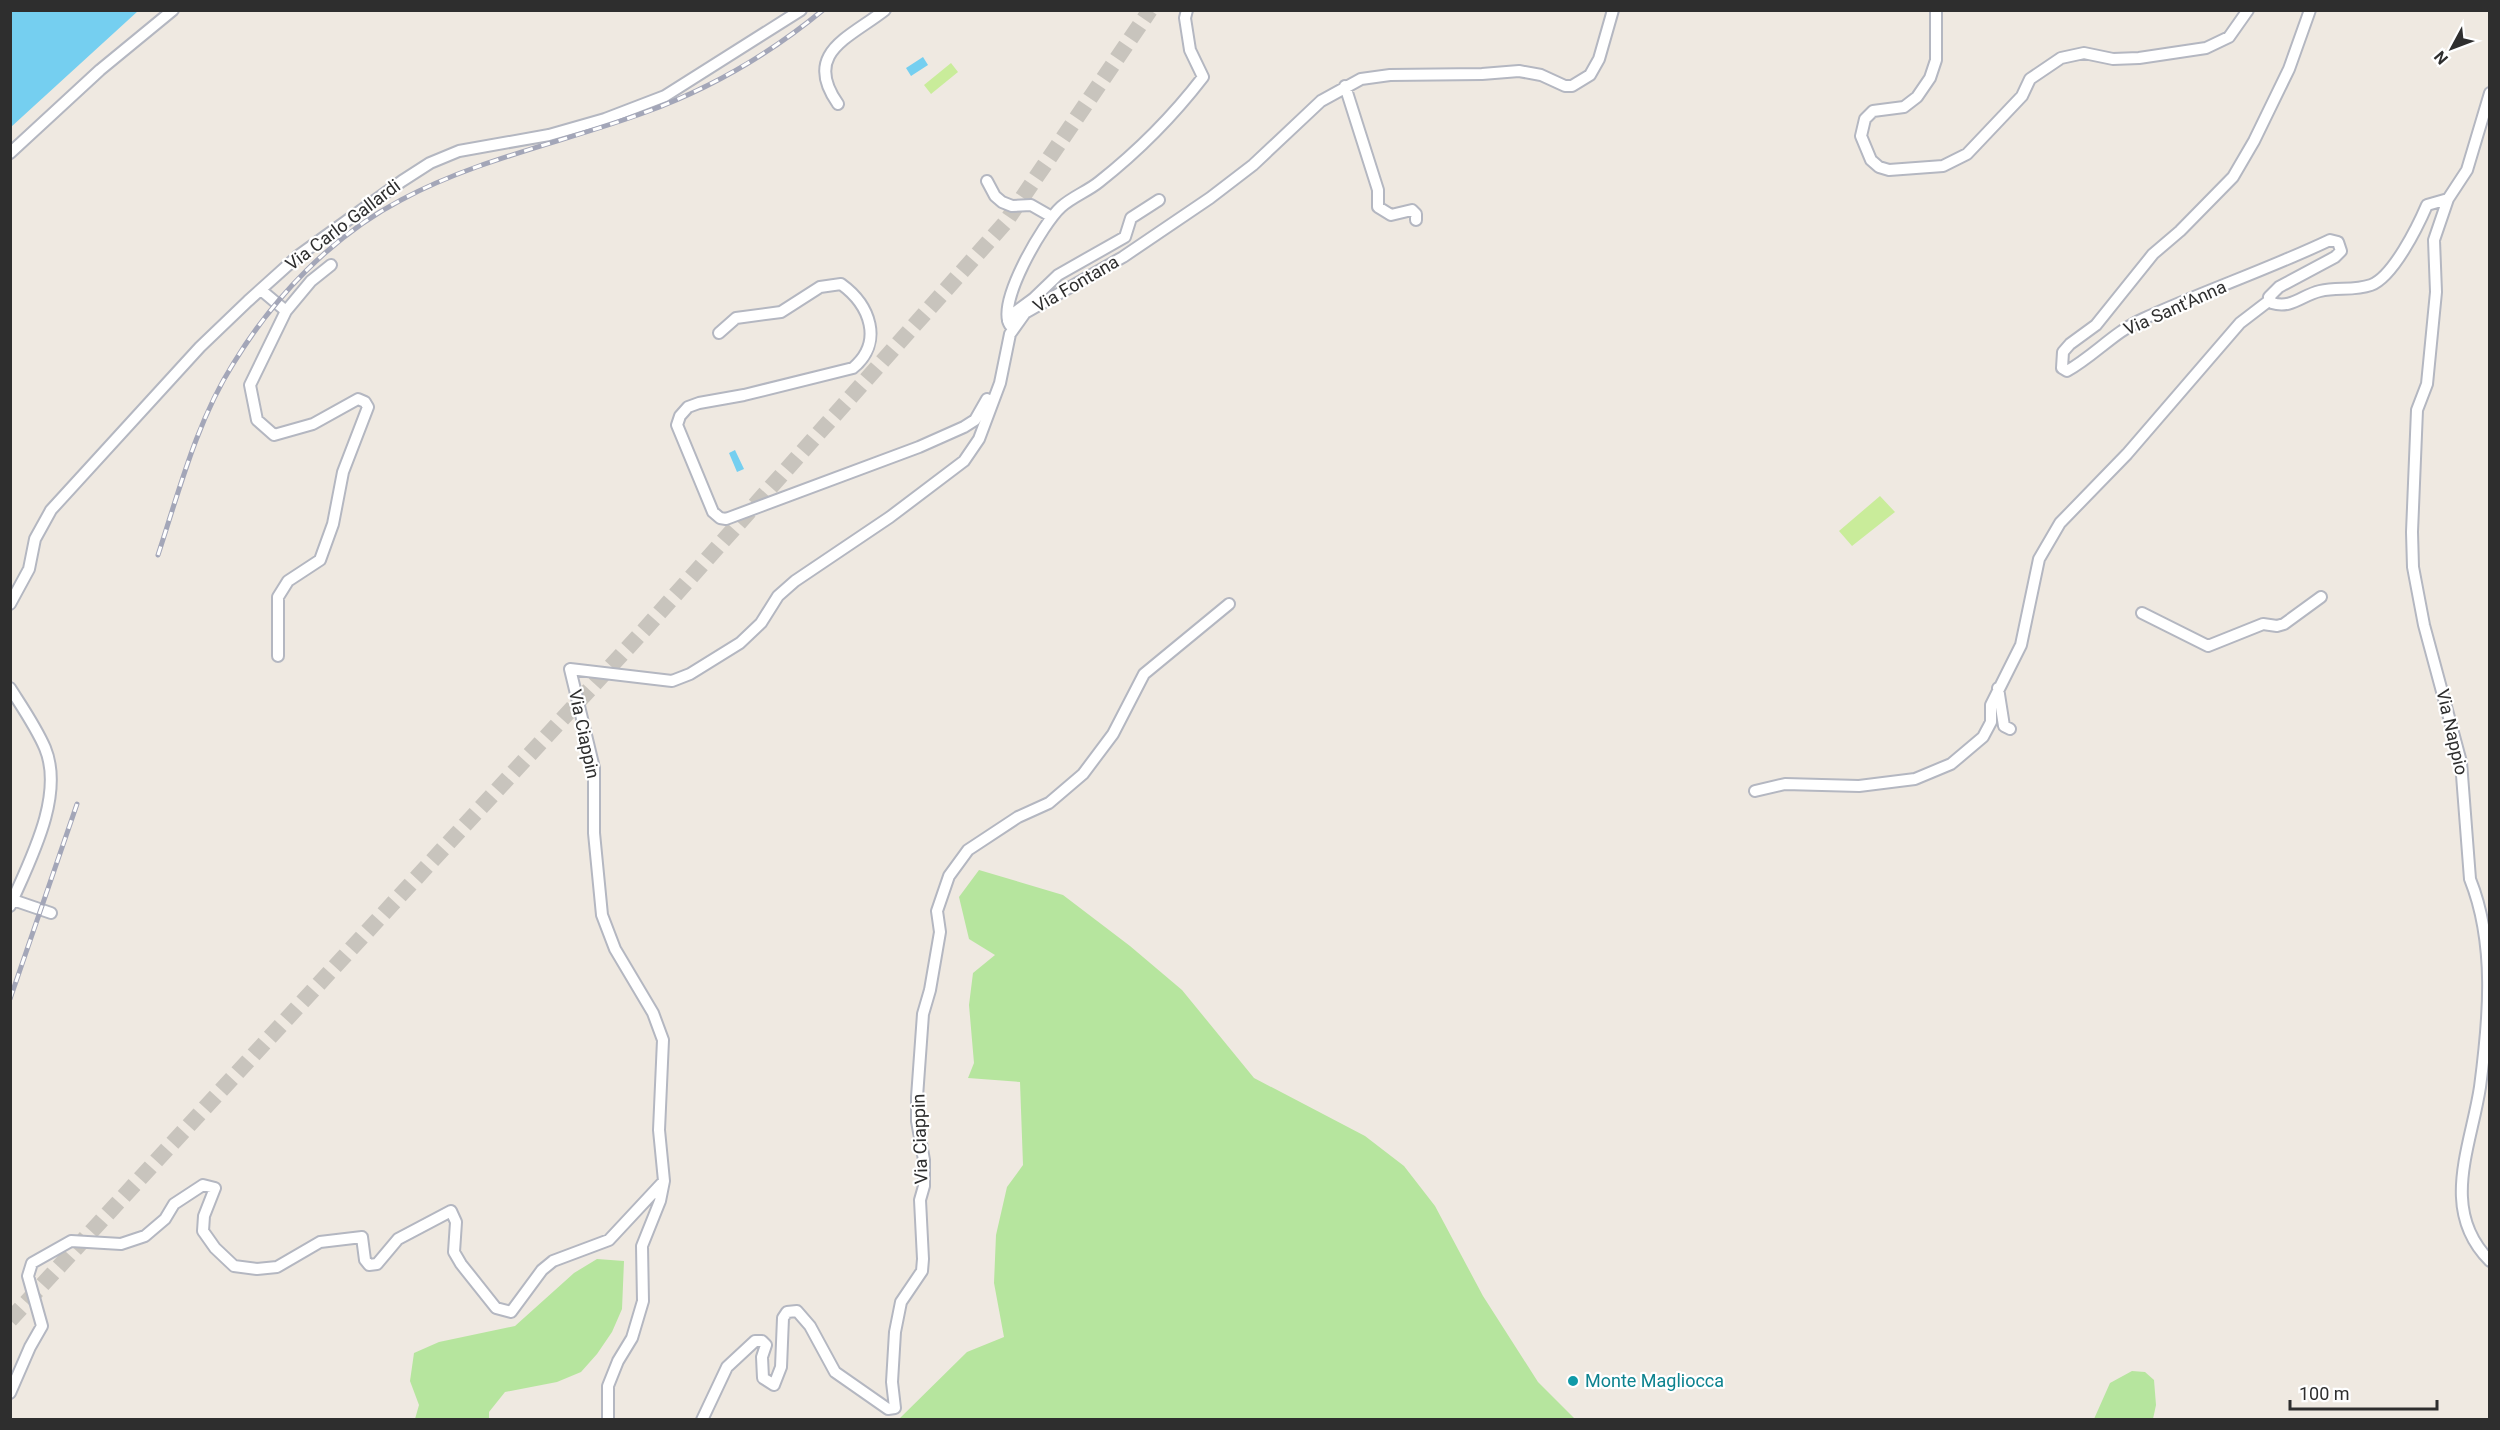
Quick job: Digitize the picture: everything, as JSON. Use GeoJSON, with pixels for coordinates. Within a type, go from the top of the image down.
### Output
{"type":"FeatureCollection","features":[{"type":"Feature","properties":{"kind":"street"},"geometry":{"type":"LineString","coordinates":[[10,153],[100,70],[173,10]]}},
{"type":"Feature","properties":{"kind":"street","name":"Via Carlo Gallardi"},"geometry":{"type":"LineString","coordinates":[[10,604],[29,569],[35,539],[51,510],[200,347],[261,290],[337,228],[430,163],[459,152],[549,135],[605,119],[665,96],[801,10]]}},
{"type":"Feature","properties":{"kind":"street"},"geometry":{"type":"LineString","coordinates":[[838,105],[826,86],[827,56],[834,46],[885,10]]}},
{"type":"Feature","properties":{"kind":"street"},"geometry":{"type":"LineString","coordinates":[[1011,324],[1017,278],[1028,253],[1052,217],[1062,206],[1086,193],[1124,162],[1203,77],[1190,50],[1185,18],[1187,10]]}},
{"type":"Feature","properties":{"kind":"street","name":"Via Fontana"},"geometry":{"type":"LineString","coordinates":[[570,669],[672,681],[690,674],[740,643],[761,623],[778,596],[795,581],[890,517],[964,460],[979,439],[1000,383],[1011,324],[1035,306],[1123,257],[1210,198],[1270,150],[1321,101],[1361,79],[1390,75],[1482,74],[1519,71],[1541,75],[1565,86],[1572,86],[1590,75],[1599,59],[1612,10]]}},
{"type":"Feature","properties":{"kind":"street"},"geometry":{"type":"LineString","coordinates":[[1936,10],[1936,60],[1930,78],[1917,98],[1904,107],[1873,111],[1861,127],[1861,136],[1871,160],[1879,167],[1889,170],[1943,166],[1967,154],[2022,96],[2030,79],[2061,58],[2084,53],[2113,59],[2139,58],[2206,48],[2229,37],[2248,10]]}},
{"type":"Feature","properties":{"kind":"street","name":"Via Sant'Anna"},"geometry":{"type":"LineString","coordinates":[[2270,300],[2269,297],[2279,287],[2335,257],[2341,250],[2338,242],[2330,240],[2141,320],[2107,340],[2078,364],[2067,370],[2062,368],[2063,352],[2070,344],[2096,325],[2153,254],[2180,231],[2233,177],[2254,141],[2285,78],[2302,38],[2310,10]]}},
{"type":"Feature","properties":{"kind":"street"},"geometry":{"type":"LineString","coordinates":[[1346,86],[1378,190],[1378,207],[1391,215],[1412,210],[1416,214],[1416,220]]}},
{"type":"Feature","properties":{"kind":"street"},"geometry":{"type":"LineString","coordinates":[[1755,790],[1785,784],[1858,786],[1915,780],[1951,764],[1983,737],[1991,722],[1991,705],[1998,688],[2021,645],[2039,559],[2060,523],[2127,454],[2240,323],[2270,300],[2278,305],[2292,304],[2320,291],[2348,291],[2374,284],[2390,268],[2417,229],[2427,205],[2448,199],[2468,170],[2490,93]]}},
{"type":"Feature","properties":{"kind":"street"},"geometry":{"type":"LineString","coordinates":[[987,180],[995,196],[1002,202],[1012,206],[1031,205],[1052,217]]}},
{"type":"Feature","properties":{"kind":"street","name":"Via Nappio"},"geometry":{"type":"LineString","coordinates":[[2448,199],[2434,240],[2436,292],[2427,384],[2416,410],[2413,567],[2424,625],[2461,762],[2470,879],[2487,948],[2486,1024],[2479,1089],[2462,1167],[2460,1188],[2467,1223],[2479,1250],[2490,1261]]}},
{"type":"Feature","properties":{"kind":"street"},"geometry":{"type":"LineString","coordinates":[[1011,324],[1014,313],[1033,299],[1058,275],[1121,240],[1130,230],[1131,218],[1160,200]]}},
{"type":"Feature","properties":{"kind":"street"},"geometry":{"type":"LineString","coordinates":[[278,656],[278,597],[288,581],[320,560],[333,524],[343,472],[368,407],[365,402],[358,399],[313,424],[276,435],[260,425],[253,409],[250,385],[286,312],[311,282],[331,265]]}},
{"type":"Feature","properties":{"kind":"street"},"geometry":{"type":"LineString","coordinates":[[719,333],[736,318],[781,312],[820,287],[841,284],[852,292],[865,312],[871,324],[873,338],[853,368],[744,395],[699,403],[688,407],[680,416],[677,425],[712,512],[726,519],[919,447],[964,427],[975,420],[986,404],[996,370],[1004,358]]}},
{"type":"Feature","properties":{"kind":"street"},"geometry":{"type":"LineString","coordinates":[[261,290],[286,312]]}},
{"type":"Feature","properties":{"kind":"street"},"geometry":{"type":"LineString","coordinates":[[2142,613],[2208,646],[2263,624],[2277,626],[2284,624],[2321,597]]}},
{"type":"Feature","properties":{"kind":"street","name":"Via Ciappin"},"geometry":{"type":"LineString","coordinates":[[702,1419],[727,1367],[755,1341],[762,1341],[766,1345],[761,1368],[763,1378],[774,1385],[781,1367],[783,1318],[787,1312],[797,1311],[810,1326],[835,1372],[888,1409],[895,1408],[892,1382],[895,1332],[901,1302],[912,1282],[922,1271],[920,1200],[924,1186],[924,1160],[916,1121],[917,1097],[923,1014],[939,941],[937,911],[949,876],[968,850],[1018,817],[1049,803],[1083,774],[1113,734],[1144,674],[1229,604]]}},
{"type":"Feature","properties":{"kind":"street","name":"Via Ciappin"},"geometry":{"type":"LineString","coordinates":[[570,669],[594,768],[594,833],[602,915],[615,949],[653,1013],[663,1040],[659,1122],[664,1181],[660,1201],[642,1246],[643,1301],[632,1338],[618,1361],[608,1386],[608,1419]]}},
{"type":"Feature","properties":{"kind":"street"},"geometry":{"type":"LineString","coordinates":[[10,688],[46,750],[50,783],[46,824],[12,903],[51,913]]}},
{"type":"Feature","properties":{"kind":"street"},"geometry":{"type":"LineString","coordinates":[[1998,688],[2004,726],[2010,729]]}},
{"type":"Feature","properties":{"kind":"street"},"geometry":{"type":"LineString","coordinates":[[10,1393],[42,1326],[28,1276],[32,1263],[71,1241],[121,1244],[145,1236],[165,1219],[174,1204],[203,1185],[215,1188],[204,1216],[203,1231],[215,1248],[234,1266],[257,1269],[277,1267],[320,1242],[362,1237],[365,1260],[369,1265],[377,1264],[398,1239],[451,1211],[456,1222],[454,1252],[461,1264],[496,1308],[511,1312],[542,1270],[554,1261],[609,1240],[664,1181]]}},
{"type":"Feature","properties":{"kind":"green space"},"geometry":{"type":"Polygon","coordinates":[[[951,63],[958,72],[931,94],[924,85],[951,63]]]}},
{"type":"Feature","properties":{"kind":"green space"},"geometry":{"type":"Polygon","coordinates":[[[1880,496],[1895,512],[1852,546],[1839,531],[1880,496]]]}},
{"type":"Feature","properties":{"kind":"green space"},"geometry":{"type":"Polygon","coordinates":[[[979,870],[1063,895],[1130,946],[1182,990],[1254,1078],[1365,1136],[1404,1166],[1435,1206],[1483,1296],[1538,1382],[1575,1419],[899,1419],[967,1352],[1004,1337],[994,1283],[996,1235],[1007,1187],[1023,1165],[1020,1082],[968,1078],[974,1063],[969,1005],[973,973],[995,955],[969,939],[959,897],[979,870]]]}},
{"type":"Feature","properties":{"kind":"green space"},"geometry":{"type":"Polygon","coordinates":[[[597,1259],[624,1261],[622,1309],[612,1332],[581,1372],[557,1382],[505,1392],[489,1412],[489,1419],[415,1419],[419,1405],[410,1381],[414,1353],[439,1342],[515,1326],[574,1273],[597,1259]]]}},
{"type":"Feature","properties":{"kind":"green space"},"geometry":{"type":"Polygon","coordinates":[[[2132,1371],[2145,1372],[2154,1380],[2156,1405],[2153,1419],[2094,1419],[2110,1383],[2132,1371]]]}},
{"type":"Feature","properties":{"kind":"water"},"geometry":{"type":"Polygon","coordinates":[[[11,10],[138,10],[138,11],[11,127],[11,10]]]}},
{"type":"Feature","properties":{"kind":"water"},"geometry":{"type":"Polygon","coordinates":[[[923,57],[928,65],[911,76],[906,68],[923,57]]]}},
{"type":"Feature","properties":{"kind":"water"},"geometry":{"type":"Polygon","coordinates":[[[735,450],[744,469],[737,472],[729,453],[735,450]]]}},
{"type":"Feature","properties":{"kind":"tunnel"},"geometry":{"type":"LineString","coordinates":[[10,1320],[645,629],[1005,223],[1150,10]]}},
{"type":"Feature","properties":{"kind":"railway"},"geometry":{"type":"LineString","coordinates":[[158,555],[190,457],[220,386],[266,316],[328,250],[376,215],[430,186],[491,162],[646,112],[716,81],[761,55],[823,10]]}},
{"type":"Feature","properties":{"kind":"railway"},"geometry":{"type":"LineString","coordinates":[[10,999],[77,804]]}},
{"type":"Feature","properties":{"kind":"place","name":"Monte Magliocca"},"geometry":{"type":"Point","coordinates":[1573,1381]}}]}
